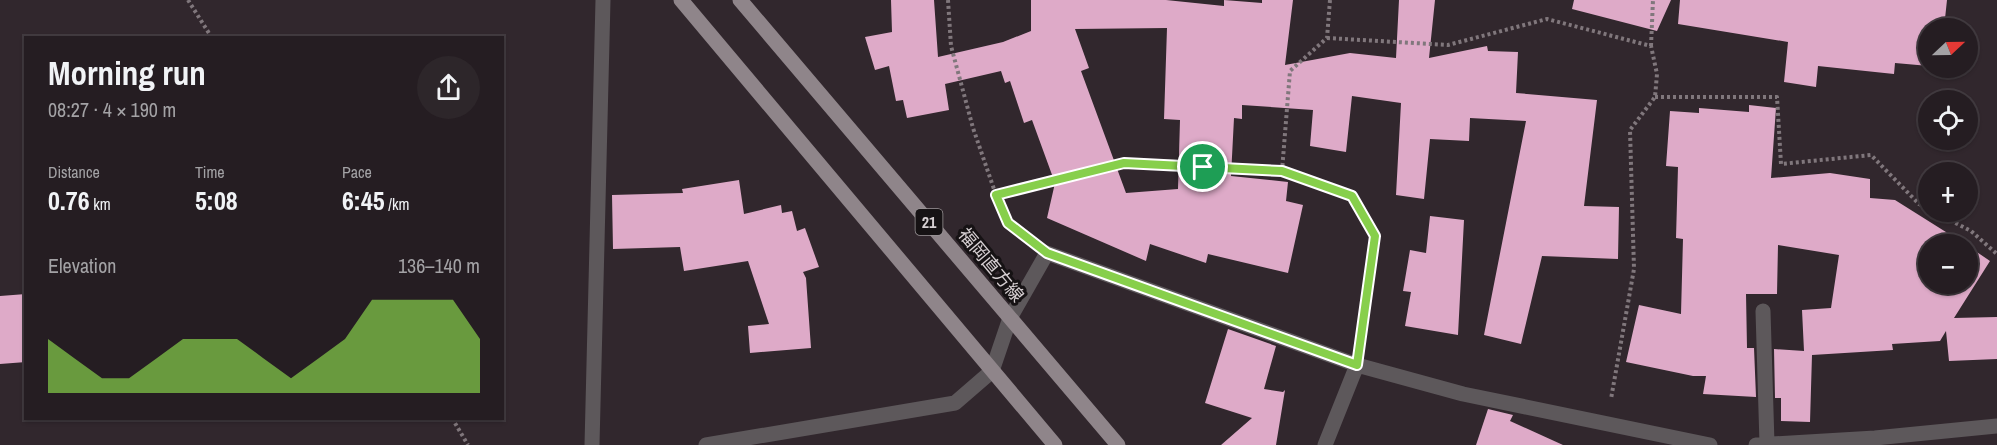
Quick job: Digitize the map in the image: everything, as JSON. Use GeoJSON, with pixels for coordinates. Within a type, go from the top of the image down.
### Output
{"type":"FeatureCollection","features":[{"type":"Feature","properties":{"kind":"main road"},"geometry":{"type":"LineString","coordinates":[[681,0],[1055,445]]}},
{"type":"Feature","properties":{"kind":"main road","name":"福岡直方線"},"geometry":{"type":"LineString","coordinates":[[740,0],[1118,445]]}},
{"type":"Feature","properties":{"kind":"street"},"geometry":{"type":"LineString","coordinates":[[592,445],[603,0]]}},
{"type":"Feature","properties":{"kind":"street"},"geometry":{"type":"LineString","coordinates":[[706,445],[955,403],[992,371],[1010,318],[1047,253],[1357,365],[1463,394],[1606,423],[1670,441],[1710,445]]}},
{"type":"Feature","properties":{"kind":"street"},"geometry":{"type":"LineString","coordinates":[[1763,311],[1767,444]]}},
{"type":"Feature","properties":{"kind":"street"},"geometry":{"type":"LineString","coordinates":[[1324,445],[1357,365]]}},
{"type":"Feature","properties":{"kind":"street"},"geometry":{"type":"LineString","coordinates":[[1756,445],[1875,438],[1997,426]]}},
{"type":"Feature","properties":{"kind":"path"},"geometry":{"type":"LineString","coordinates":[[188,0],[211,36]]}},
{"type":"Feature","properties":{"kind":"path"},"geometry":{"type":"LineString","coordinates":[[948,0],[951,46],[973,128],[996,195],[1008,223],[1047,253]]}},
{"type":"Feature","properties":{"kind":"path"},"geometry":{"type":"LineString","coordinates":[[1282,171],[1290,72],[1327,38],[1330,0]]}},
{"type":"Feature","properties":{"kind":"path"},"geometry":{"type":"LineString","coordinates":[[1606,423],[1634,269],[1630,130],[1655,97],[1658,74],[1652,46],[1653,0]]}},
{"type":"Feature","properties":{"kind":"path"},"geometry":{"type":"LineString","coordinates":[[1327,38],[1448,45],[1546,19],[1652,46]]}},
{"type":"Feature","properties":{"kind":"path"},"geometry":{"type":"LineString","coordinates":[[1655,97],[1777,97],[1781,164],[1871,155],[1918,203]]}},
{"type":"Feature","properties":{"kind":"path"},"geometry":{"type":"LineString","coordinates":[[996,195],[1124,163],[1282,171],[1352,196],[1375,236],[1357,365]]}},
{"type":"Feature","properties":{"kind":"path"},"geometry":{"type":"LineString","coordinates":[[1953,222],[1971,231],[1997,254]]}},
{"type":"Feature","properties":{"kind":"path"},"geometry":{"type":"LineString","coordinates":[[453,420],[468,445]]}},
{"type":"Feature","properties":{"kind":"building"},"geometry":{"type":"Polygon","coordinates":[[[891,0],[934,0],[938,57],[1003,42],[1031,31],[1031,0],[1166,0],[1224,6],[1224,0],[1262,3],[1262,0],[1293,0],[1285,65],[1350,53],[1396,58],[1399,0],[1435,0],[1429,58],[1487,46],[1488,51],[1518,52],[1516,93],[1597,100],[1584,206],[1619,207],[1618,259],[1542,256],[1521,344],[1484,335],[1526,121],[1470,118],[1469,141],[1430,139],[1424,199],[1396,195],[1401,103],[1352,96],[1346,152],[1310,146],[1313,110],[1242,105],[1242,119],[1234,118],[1231,176],[1288,182],[1286,201],[1303,205],[1288,273],[1208,254],[1206,263],[1150,244],[1146,261],[1047,218],[1055,183],[1032,120],[1024,123],[1010,81],[1005,83],[1001,71],[945,84],[949,110],[907,118],[903,100],[896,101],[889,66],[875,70],[865,37],[892,32],[891,0]],[[1167,28],[1075,29],[1089,68],[1081,71],[1126,193],[1178,189],[1180,120],[1164,119],[1167,28]]]}},
{"type":"Feature","properties":{"kind":"building"},"geometry":{"type":"Polygon","coordinates":[[[1574,0],[1671,0],[1657,31],[1572,9],[1574,0]]]}},
{"type":"Feature","properties":{"kind":"building"},"geometry":{"type":"Polygon","coordinates":[[[1680,0],[1947,0],[1945,18],[1918,18],[1918,65],[1895,63],[1894,74],[1818,66],[1816,87],[1784,82],[1788,42],[1678,24],[1680,0]]]}},
{"type":"Feature","properties":{"kind":"building"},"geometry":{"type":"Polygon","coordinates":[[[1749,105],[1776,108],[1771,178],[1830,173],[1870,179],[1870,198],[1895,200],[1918,214],[1918,222],[1930,222],[1949,234],[1918,234],[1918,294],[1969,294],[1954,318],[1997,317],[1997,359],[1949,361],[1946,331],[1940,341],[1892,344],[1893,350],[1812,355],[1810,422],[1781,421],[1781,398],[1775,398],[1774,349],[1804,351],[1802,310],[1831,308],[1839,255],[1778,245],[1777,294],[1746,294],[1747,348],[1754,348],[1756,397],[1703,394],[1706,376],[1693,376],[1626,362],[1639,305],[1681,314],[1683,239],[1676,238],[1678,167],[1666,166],[1670,111],[1699,113],[1699,108],[1749,112],[1749,105]]]}},
{"type":"Feature","properties":{"kind":"building"},"geometry":{"type":"Polygon","coordinates":[[[739,180],[744,214],[781,205],[782,213],[792,211],[797,231],[805,228],[819,267],[803,272],[806,278],[811,348],[750,353],[748,326],[769,324],[748,261],[684,271],[680,247],[613,249],[612,195],[683,193],[682,189],[739,180]]]}},
{"type":"Feature","properties":{"kind":"building"},"geometry":{"type":"Polygon","coordinates":[[[1430,216],[1464,220],[1458,335],[1405,326],[1411,292],[1403,291],[1410,250],[1426,253],[1430,216]]]}},
{"type":"Feature","properties":{"kind":"building"},"geometry":{"type":"Polygon","coordinates":[[[1978,253],[1990,261],[1978,280],[1978,253]]]}},
{"type":"Feature","properties":{"kind":"building"},"geometry":{"type":"Polygon","coordinates":[[[24,294],[24,362],[0,364],[0,296],[24,294]]]}},
{"type":"Feature","properties":{"kind":"building"},"geometry":{"type":"Polygon","coordinates":[[[1228,329],[1276,346],[1264,389],[1283,392],[1285,390],[1276,445],[1221,445],[1252,418],[1205,403],[1228,329]]]}},
{"type":"Feature","properties":{"kind":"building"},"geometry":{"type":"Polygon","coordinates":[[[1488,409],[1513,415],[1510,421],[1563,445],[1476,445],[1488,409]]]}},
{"type":"Feature","properties":{"kind":"route"},"geometry":{"type":"LineString","coordinates":[[1124,163],[1203,167],[1282,171],[1352,196],[1375,236],[1357,365],[1047,253],[1008,223],[996,195],[1124,163]]}}]}
